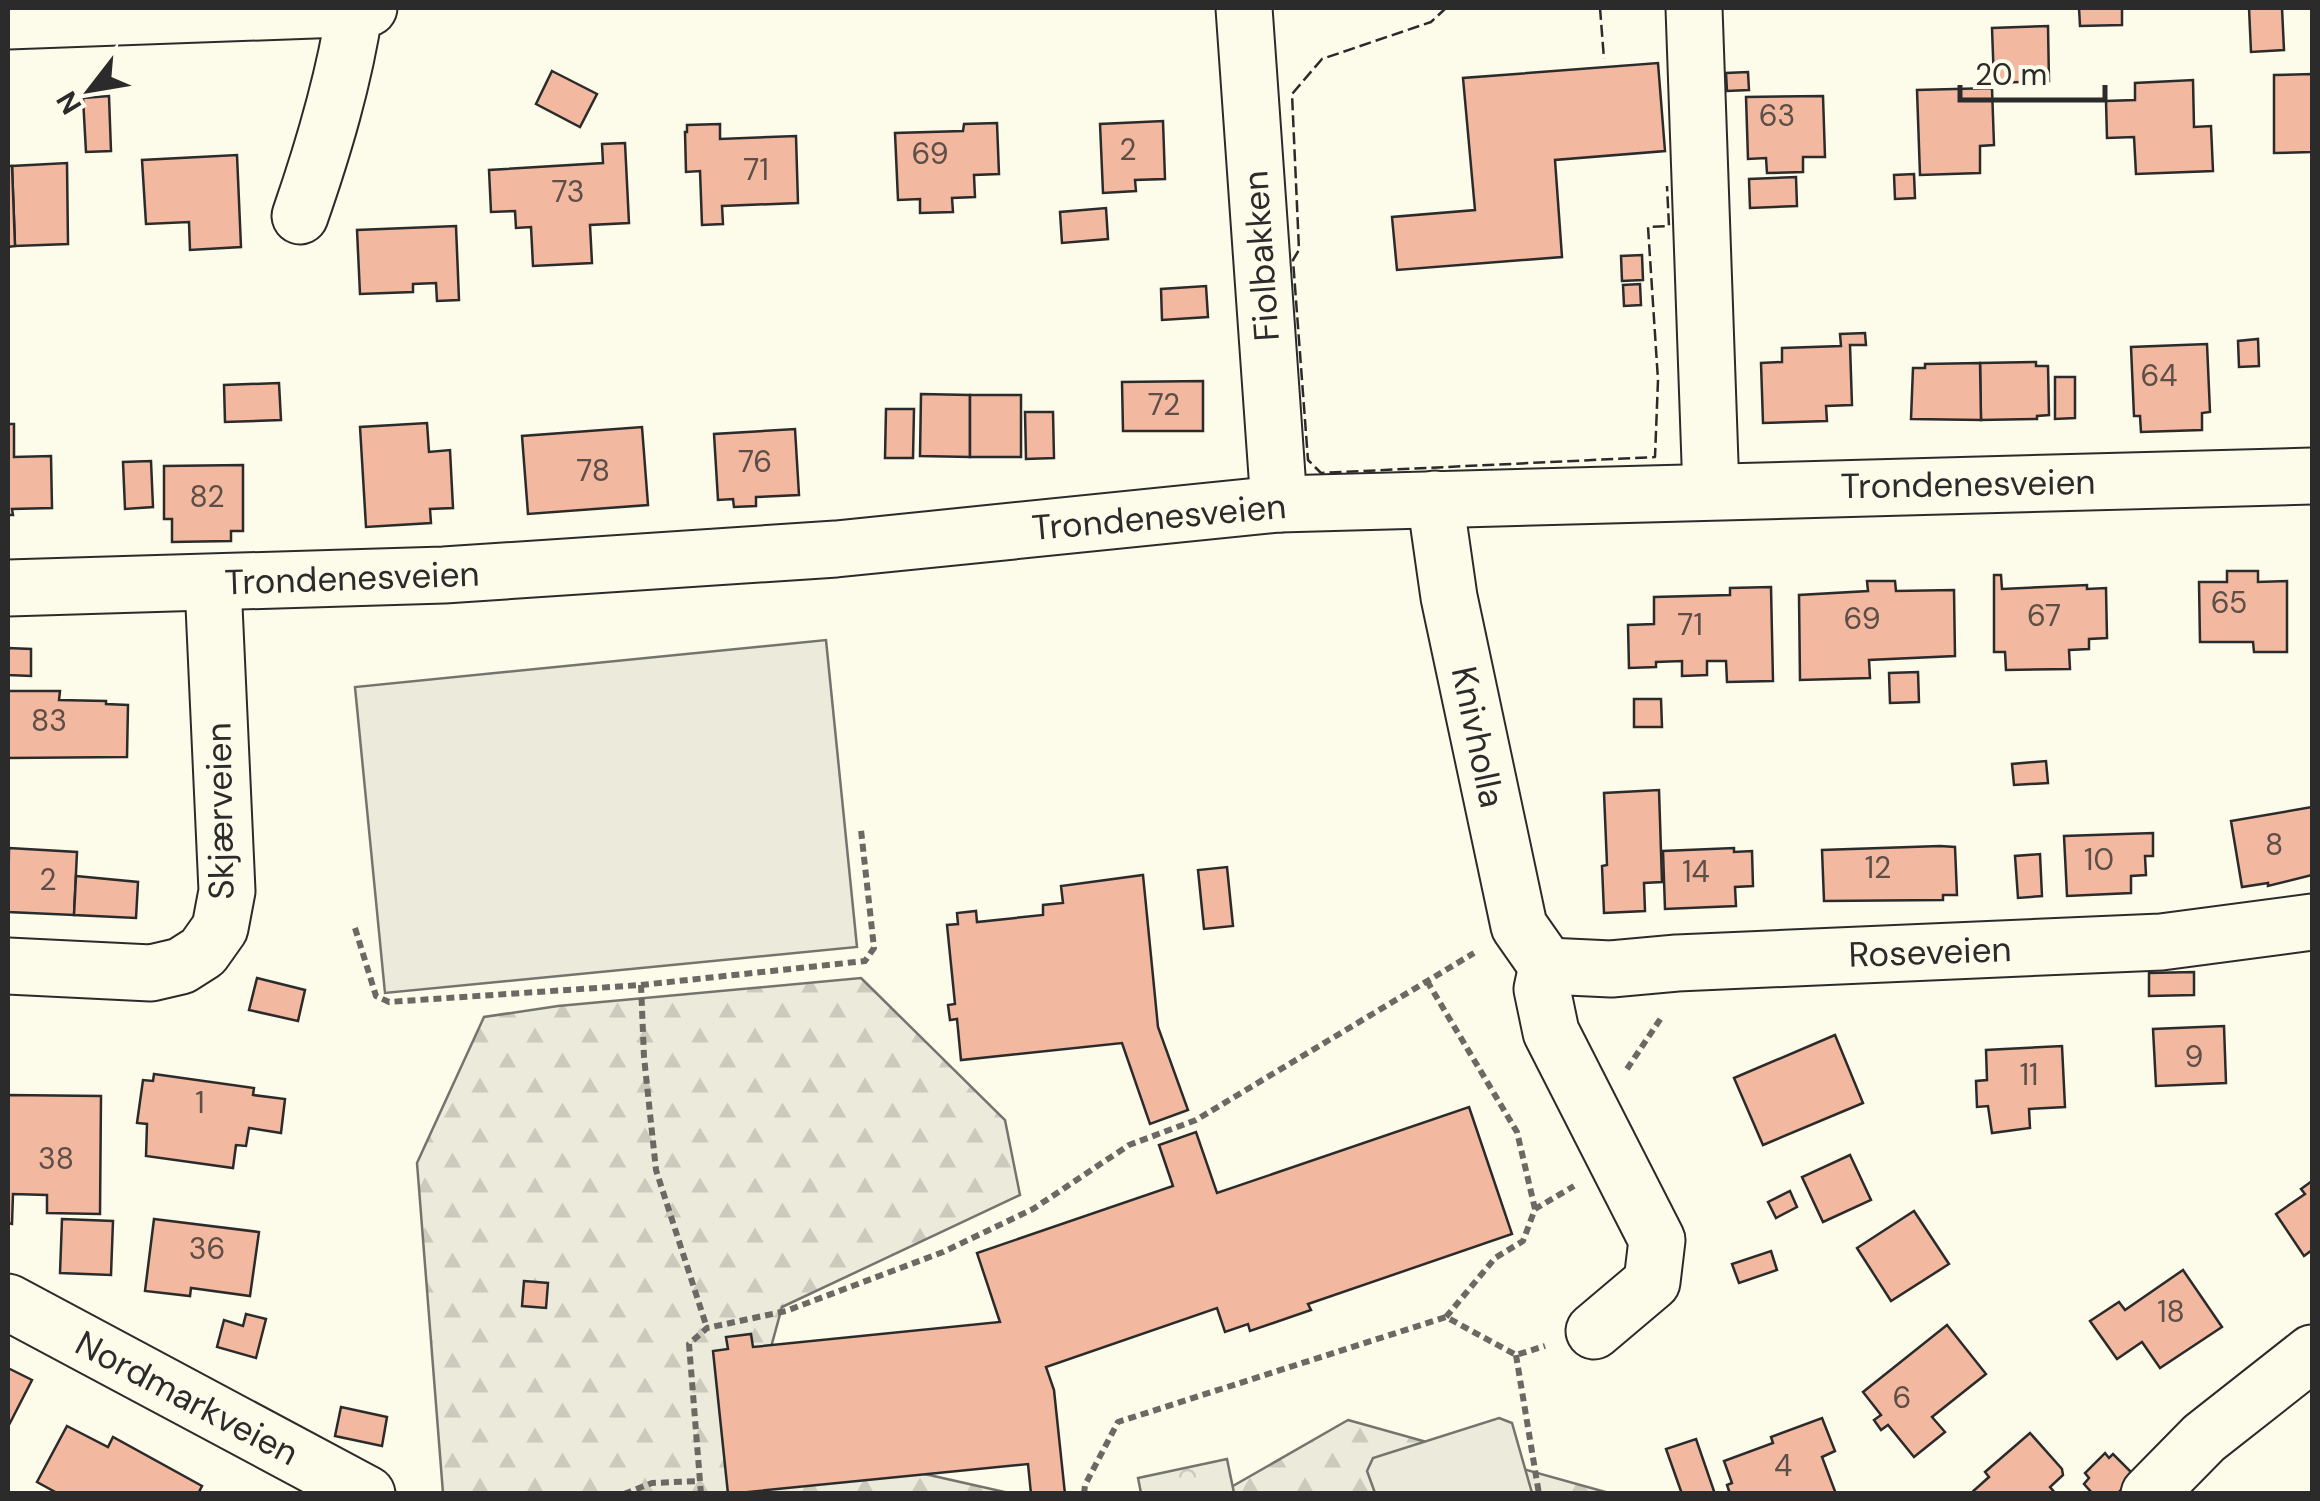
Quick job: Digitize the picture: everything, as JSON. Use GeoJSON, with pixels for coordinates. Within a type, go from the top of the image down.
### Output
{"type":"FeatureCollection","features":[{"type":"Feature","properties":{"kind":"street"},"geometry":{"type":"LineString","coordinates":[[300,216],[330,128],[348,57],[355,8]]}},
{"type":"Feature","properties":{"kind":"street"},"geometry":{"type":"LineString","coordinates":[[8,21],[369,8]]}},
{"type":"Feature","properties":{"kind":"street","name":"Fiolbakken"},"geometry":{"type":"LineString","coordinates":[[1244,8],[1278,504]]}},
{"type":"Feature","properties":{"kind":"street"},"geometry":{"type":"LineString","coordinates":[[1694,8],[1711,491]]}},
{"type":"Feature","properties":{"kind":"street","name":"Trondenesveien"},"geometry":{"type":"LineString","coordinates":[[8,588],[444,575],[816,550],[1278,504],[2312,476]]}},
{"type":"Feature","properties":{"kind":"street","name":"Knivholla"},"geometry":{"type":"LineString","coordinates":[[1434,500],[1449,597],[1551,1032],[1657,1240],[1652,1282],[1594,1331]]}},
{"type":"Feature","properties":{"kind":"street","name":"Skjærveien"},"geometry":{"type":"LineString","coordinates":[[8,966],[150,973],[180,966],[204,952],[220,928],[227,891],[212,584]]}},
{"type":"Feature","properties":{"kind":"street","name":"Roseveien"},"geometry":{"type":"LineString","coordinates":[[1533,946],[1611,969],[2161,942],[2312,922]]}},
{"type":"Feature","properties":{"kind":"street","name":"Nordmarkveien"},"geometry":{"type":"LineString","coordinates":[[8,1302],[366,1494]]}},
{"type":"Feature","properties":{"kind":"street"},"geometry":{"type":"LineString","coordinates":[[2149,1494],[2204,1438],[2312,1354]]}},
{"type":"Feature","properties":{"kind":"path"},"geometry":{"type":"LineString","coordinates":[[355,928],[376,996],[389,1002],[641,985],[865,960],[874,948],[862,830]]}},
{"type":"Feature","properties":{"kind":"path"},"geometry":{"type":"LineString","coordinates":[[701,1494],[689,1344],[707,1328],[786,1311],[958,1245],[1033,1209],[1129,1145],[1196,1120],[1427,981],[1533,946]]}},
{"type":"Feature","properties":{"kind":"path"},"geometry":{"type":"LineString","coordinates":[[1084,1494],[1118,1422],[1446,1317],[1495,1258],[1523,1241],[1535,1209],[1605,1140],[1680,992],[1677,963]]}},
{"type":"Feature","properties":{"kind":"path"},"geometry":{"type":"LineString","coordinates":[[1427,981],[1517,1132],[1535,1209]]}},
{"type":"Feature","properties":{"kind":"path"},"geometry":{"type":"LineString","coordinates":[[641,985],[656,1170],[707,1328]]}},
{"type":"Feature","properties":{"kind":"path"},"geometry":{"type":"LineString","coordinates":[[1446,1317],[1516,1355],[1594,1331]]}},
{"type":"Feature","properties":{"kind":"path"},"geometry":{"type":"LineString","coordinates":[[1516,1355],[1538,1494]]}},
{"type":"Feature","properties":{"kind":"path"},"geometry":{"type":"LineString","coordinates":[[624,1494],[652,1482],[700,1481]]}},
{"type":"Feature","properties":{"kind":"green space"},"geometry":{"type":"Polygon","coordinates":[[[826,640],[857,947],[385,993],[355,687],[826,640]]]}},
{"type":"Feature","properties":{"kind":"green space"},"geometry":{"type":"Polygon","coordinates":[[[861,978],[1005,1120],[1020,1195],[782,1307],[755,1406],[823,1451],[1009,1493],[443,1493],[417,1163],[484,1017],[558,1006],[861,978]]]}},
{"type":"Feature","properties":{"kind":"green space"},"geometry":{"type":"Polygon","coordinates":[[[1499,1418],[1512,1423],[1532,1493],[1375,1493],[1367,1471],[1373,1458],[1499,1418]]]}},
{"type":"Feature","properties":{"kind":"green space"},"geometry":{"type":"Polygon","coordinates":[[[1348,1420],[1609,1493],[1219,1494],[1348,1420]]]}},
{"type":"Feature","properties":{"kind":"green space"},"geometry":{"type":"Polygon","coordinates":[[[1227,1459],[1234,1493],[1141,1493],[1138,1478],[1227,1459]]]}},
{"type":"Feature","properties":{"kind":"building"},"geometry":{"type":"Polygon","coordinates":[[[2079,8],[2122,8],[2122,25],[2080,26],[2079,8]]]}},
{"type":"Feature","properties":{"kind":"building"},"geometry":{"type":"Polygon","coordinates":[[[2249,8],[2282,8],[2284,50],[2251,52],[2249,8]]]}},
{"type":"Feature","properties":{"kind":"building"},"geometry":{"type":"Polygon","coordinates":[[[2048,26],[2049,81],[1994,83],[1992,28],[2048,26]]]}},
{"type":"Feature","properties":{"kind":"building"},"geometry":{"type":"Polygon","coordinates":[[[1658,63],[1665,151],[1555,160],[1562,257],[1397,270],[1392,217],[1475,210],[1463,78],[1658,63]]]}},
{"type":"Feature","properties":{"kind":"building"},"geometry":{"type":"Polygon","coordinates":[[[552,71],[597,94],[580,127],[536,104],[552,71]]]}},
{"type":"Feature","properties":{"kind":"building"},"geometry":{"type":"Polygon","coordinates":[[[1748,72],[1749,90],[1727,91],[1726,73],[1748,72]]]}},
{"type":"Feature","properties":{"kind":"building"},"geometry":{"type":"Polygon","coordinates":[[[2312,74],[2312,152],[2274,153],[2274,75],[2312,74]]]}},
{"type":"Feature","properties":{"kind":"building"},"geometry":{"type":"Polygon","coordinates":[[[2193,80],[2194,127],[2211,126],[2213,171],[2136,174],[2134,137],[2107,138],[2106,101],[2135,100],[2135,83],[2193,80]]]}},
{"type":"Feature","properties":{"kind":"building"},"geometry":{"type":"Polygon","coordinates":[[[1992,88],[1994,145],[1980,146],[1980,173],[1920,175],[1917,90],[1992,88]]]}},
{"type":"Feature","properties":{"kind":"building"},"geometry":{"type":"Polygon","coordinates":[[[109,96],[111,151],[86,152],[83,98],[109,96]]]}},
{"type":"Feature","properties":{"kind":"building"},"geometry":{"type":"Polygon","coordinates":[[[1823,96],[1825,157],[1803,157],[1803,172],[1767,173],[1766,158],[1748,159],[1746,97],[1823,96]]]}},
{"type":"Feature","properties":{"kind":"building"},"geometry":{"type":"Polygon","coordinates":[[[1163,121],[1165,179],[1135,180],[1136,191],[1103,193],[1100,124],[1163,121]]]}},
{"type":"Feature","properties":{"kind":"building"},"geometry":{"type":"Polygon","coordinates":[[[997,123],[999,174],[974,175],[975,197],[952,198],[953,212],[920,213],[920,199],[898,200],[895,133],[963,131],[964,124],[997,123]]]}},
{"type":"Feature","properties":{"kind":"building"},"geometry":{"type":"Polygon","coordinates":[[[720,124],[720,139],[796,136],[798,203],[722,206],[723,224],[702,225],[700,171],[686,172],[685,132],[687,125],[720,124]]]}},
{"type":"Feature","properties":{"kind":"building"},"geometry":{"type":"Polygon","coordinates":[[[625,143],[629,223],[590,225],[592,263],[533,266],[531,227],[516,228],[515,211],[491,212],[489,170],[603,163],[602,144],[625,143]]]}},
{"type":"Feature","properties":{"kind":"building"},"geometry":{"type":"Polygon","coordinates":[[[237,155],[241,247],[190,250],[189,222],[146,224],[142,160],[237,155]]]}},
{"type":"Feature","properties":{"kind":"building"},"geometry":{"type":"Polygon","coordinates":[[[67,163],[68,244],[15,246],[12,166],[67,163]]]}},
{"type":"Feature","properties":{"kind":"building"},"geometry":{"type":"Polygon","coordinates":[[[8,166],[12,166],[15,246],[8,247],[8,166]]]}},
{"type":"Feature","properties":{"kind":"building"},"geometry":{"type":"Polygon","coordinates":[[[1914,174],[1915,198],[1895,199],[1894,175],[1914,174]]]}},
{"type":"Feature","properties":{"kind":"building"},"geometry":{"type":"Polygon","coordinates":[[[1796,177],[1797,206],[1750,208],[1749,179],[1796,177]]]}},
{"type":"Feature","properties":{"kind":"building"},"geometry":{"type":"Polygon","coordinates":[[[1106,208],[1108,239],[1062,243],[1060,212],[1106,208]]]}},
{"type":"Feature","properties":{"kind":"building"},"geometry":{"type":"Polygon","coordinates":[[[456,226],[459,300],[437,301],[436,283],[413,284],[413,292],[360,294],[357,230],[456,226]]]}},
{"type":"Feature","properties":{"kind":"building"},"geometry":{"type":"Polygon","coordinates":[[[1642,255],[1643,280],[1622,281],[1621,256],[1642,255]]]}},
{"type":"Feature","properties":{"kind":"building"},"geometry":{"type":"Polygon","coordinates":[[[1640,284],[1641,305],[1624,306],[1623,285],[1640,284]]]}},
{"type":"Feature","properties":{"kind":"building"},"geometry":{"type":"Polygon","coordinates":[[[1206,286],[1208,317],[1162,320],[1161,289],[1206,286]]]}},
{"type":"Feature","properties":{"kind":"building"},"geometry":{"type":"Polygon","coordinates":[[[1865,333],[1866,345],[1850,345],[1852,405],[1826,406],[1827,421],[1763,423],[1761,363],[1782,362],[1782,348],[1841,346],[1840,334],[1865,333]]]}},
{"type":"Feature","properties":{"kind":"building"},"geometry":{"type":"Polygon","coordinates":[[[2258,339],[2259,366],[2239,367],[2238,341],[2258,339]]]}},
{"type":"Feature","properties":{"kind":"building"},"geometry":{"type":"Polygon","coordinates":[[[2207,344],[2210,412],[2202,413],[2202,430],[2141,432],[2140,416],[2134,416],[2131,347],[2207,344]]]}},
{"type":"Feature","properties":{"kind":"building"},"geometry":{"type":"Polygon","coordinates":[[[2036,362],[2036,366],[2048,366],[2049,415],[2037,419],[1981,420],[1980,363],[2036,362]]]}},
{"type":"Feature","properties":{"kind":"building"},"geometry":{"type":"Polygon","coordinates":[[[1980,363],[1981,420],[1911,419],[1913,368],[1925,368],[1925,364],[1980,363]]]}},
{"type":"Feature","properties":{"kind":"building"},"geometry":{"type":"Polygon","coordinates":[[[2055,377],[2075,377],[2075,418],[2055,419],[2055,377]]]}},
{"type":"Feature","properties":{"kind":"building"},"geometry":{"type":"Polygon","coordinates":[[[1203,381],[1203,431],[1123,431],[1122,382],[1203,381]]]}},
{"type":"Feature","properties":{"kind":"building"},"geometry":{"type":"Polygon","coordinates":[[[279,383],[281,420],[225,422],[224,385],[279,383]]]}},
{"type":"Feature","properties":{"kind":"building"},"geometry":{"type":"Polygon","coordinates":[[[921,394],[970,395],[970,457],[920,456],[921,394]]]}},
{"type":"Feature","properties":{"kind":"building"},"geometry":{"type":"Polygon","coordinates":[[[970,395],[1021,395],[1021,457],[970,457],[970,395]]]}},
{"type":"Feature","properties":{"kind":"building"},"geometry":{"type":"Polygon","coordinates":[[[886,409],[914,409],[913,458],[885,458],[886,409]]]}},
{"type":"Feature","properties":{"kind":"building"},"geometry":{"type":"Polygon","coordinates":[[[1025,412],[1053,412],[1054,458],[1026,459],[1025,412]]]}},
{"type":"Feature","properties":{"kind":"building"},"geometry":{"type":"Polygon","coordinates":[[[427,423],[429,452],[450,450],[453,508],[430,509],[431,523],[366,527],[360,427],[427,423]]]}},
{"type":"Feature","properties":{"kind":"building"},"geometry":{"type":"Polygon","coordinates":[[[8,424],[14,424],[14,457],[51,456],[52,508],[12,509],[13,515],[8,515],[8,424]]]}},
{"type":"Feature","properties":{"kind":"building"},"geometry":{"type":"Polygon","coordinates":[[[642,427],[648,505],[528,514],[522,436],[642,427]]]}},
{"type":"Feature","properties":{"kind":"building"},"geometry":{"type":"Polygon","coordinates":[[[795,429],[799,495],[756,497],[756,506],[734,507],[733,499],[718,500],[714,434],[795,429]]]}},
{"type":"Feature","properties":{"kind":"building"},"geometry":{"type":"Polygon","coordinates":[[[151,461],[153,507],[125,509],[123,462],[151,461]]]}},
{"type":"Feature","properties":{"kind":"building"},"geometry":{"type":"Polygon","coordinates":[[[243,465],[243,531],[231,531],[231,541],[172,542],[172,519],[164,519],[164,466],[243,465]]]}},
{"type":"Feature","properties":{"kind":"building"},"geometry":{"type":"Polygon","coordinates":[[[2227,571],[2258,571],[2258,582],[2287,581],[2287,652],[2254,652],[2253,642],[2200,642],[2199,582],[2227,582],[2227,571]]]}},
{"type":"Feature","properties":{"kind":"building"},"geometry":{"type":"Polygon","coordinates":[[[1994,575],[2001,575],[2002,589],[2087,585],[2087,589],[2106,588],[2107,638],[2089,639],[2089,649],[2069,650],[2070,669],[2006,670],[2005,652],[1994,652],[1994,575]]]}},
{"type":"Feature","properties":{"kind":"building"},"geometry":{"type":"Polygon","coordinates":[[[1867,581],[1895,581],[1896,591],[1954,590],[1955,656],[1869,660],[1870,678],[1800,680],[1799,595],[1868,591],[1867,581]]]}},
{"type":"Feature","properties":{"kind":"building"},"geometry":{"type":"Polygon","coordinates":[[[1771,587],[1773,681],[1727,682],[1726,661],[1707,661],[1707,675],[1682,676],[1682,661],[1629,668],[1628,625],[1654,624],[1654,597],[1730,595],[1730,588],[1771,587]]]}},
{"type":"Feature","properties":{"kind":"building"},"geometry":{"type":"Polygon","coordinates":[[[8,648],[31,649],[31,676],[8,675],[8,648]]]}},
{"type":"Feature","properties":{"kind":"building"},"geometry":{"type":"Polygon","coordinates":[[[1918,672],[1919,702],[1890,703],[1889,673],[1918,672]]]}},
{"type":"Feature","properties":{"kind":"building"},"geometry":{"type":"Polygon","coordinates":[[[8,691],[60,691],[59,700],[128,705],[127,757],[8,758],[8,691]]]}},
{"type":"Feature","properties":{"kind":"building"},"geometry":{"type":"Polygon","coordinates":[[[1634,699],[1661,699],[1662,727],[1634,727],[1634,699]]]}},
{"type":"Feature","properties":{"kind":"building"},"geometry":{"type":"Polygon","coordinates":[[[2046,761],[2048,783],[2014,785],[2012,764],[2046,761]]]}},
{"type":"Feature","properties":{"kind":"building"},"geometry":{"type":"Polygon","coordinates":[[[1659,790],[1662,882],[1644,883],[1645,911],[1604,913],[1604,793],[1659,790]]]}},
{"type":"Feature","properties":{"kind":"building"},"geometry":{"type":"Polygon","coordinates":[[[2312,807],[2312,875],[2268,886],[2242,887],[2231,821],[2312,807]]]}},
{"type":"Feature","properties":{"kind":"building"},"geometry":{"type":"Polygon","coordinates":[[[2153,833],[2153,856],[2145,856],[2146,875],[2131,876],[2131,893],[2067,896],[2064,836],[2153,833]]]}},
{"type":"Feature","properties":{"kind":"building"},"geometry":{"type":"Polygon","coordinates":[[[1955,847],[1957,895],[1943,895],[1943,900],[1824,901],[1822,850],[1955,847]]]}},
{"type":"Feature","properties":{"kind":"building"},"geometry":{"type":"Polygon","coordinates":[[[9,848],[77,852],[74,915],[8,912],[9,848]]]}},
{"type":"Feature","properties":{"kind":"building"},"geometry":{"type":"Polygon","coordinates":[[[1734,848],[1734,852],[1752,851],[1753,886],[1735,887],[1736,906],[1665,909],[1663,851],[1734,848]]]}},
{"type":"Feature","properties":{"kind":"building"},"geometry":{"type":"Polygon","coordinates":[[[2040,854],[2042,896],[2018,898],[2015,856],[2040,854]]]}},
{"type":"Feature","properties":{"kind":"building"},"geometry":{"type":"Polygon","coordinates":[[[1227,867],[1233,926],[1204,929],[1198,870],[1227,867]]]}},
{"type":"Feature","properties":{"kind":"building"},"geometry":{"type":"Polygon","coordinates":[[[1143,875],[1158,1027],[1188,1110],[1150,1124],[1122,1043],[961,1060],[957,1019],[950,1020],[948,1005],[955,1004],[947,925],[958,924],[957,913],[976,911],[977,922],[1043,915],[1043,905],[1063,903],[1061,886],[1143,875]]]}},
{"type":"Feature","properties":{"kind":"building"},"geometry":{"type":"Polygon","coordinates":[[[76,876],[138,882],[136,918],[74,915],[76,876]]]}},
{"type":"Feature","properties":{"kind":"building"},"geometry":{"type":"Polygon","coordinates":[[[2194,972],[2194,995],[2149,996],[2149,973],[2194,972]]]}},
{"type":"Feature","properties":{"kind":"building"},"geometry":{"type":"Polygon","coordinates":[[[257,978],[305,990],[298,1021],[249,1010],[257,978]]]}},
{"type":"Feature","properties":{"kind":"building"},"geometry":{"type":"Polygon","coordinates":[[[2224,1026],[2226,1083],[2156,1086],[2153,1029],[2224,1026]]]}},
{"type":"Feature","properties":{"kind":"building"},"geometry":{"type":"Polygon","coordinates":[[[1835,1035],[1863,1103],[1763,1145],[1734,1078],[1835,1035]]]}},
{"type":"Feature","properties":{"kind":"building"},"geometry":{"type":"Polygon","coordinates":[[[2062,1046],[2065,1107],[2029,1109],[2030,1128],[1992,1133],[1988,1106],[1977,1107],[1976,1081],[1987,1080],[1986,1050],[2062,1046]]]}},
{"type":"Feature","properties":{"kind":"building"},"geometry":{"type":"Polygon","coordinates":[[[154,1074],[254,1088],[253,1095],[285,1099],[281,1133],[249,1128],[246,1146],[236,1145],[233,1168],[146,1156],[147,1124],[137,1123],[143,1080],[153,1081],[154,1074]]]}},
{"type":"Feature","properties":{"kind":"building"},"geometry":{"type":"Polygon","coordinates":[[[8,1095],[101,1096],[100,1214],[47,1213],[47,1195],[13,1194],[12,1224],[8,1223],[8,1095]]]}},
{"type":"Feature","properties":{"kind":"building"},"geometry":{"type":"Polygon","coordinates":[[[1469,1107],[1512,1234],[1308,1304],[1311,1310],[1250,1331],[1248,1324],[1225,1332],[1217,1308],[1046,1367],[1054,1390],[1065,1494],[1031,1494],[1028,1464],[728,1494],[713,1351],[728,1349],[726,1337],[751,1334],[753,1347],[1000,1322],[977,1253],[1173,1186],[1159,1145],[1196,1132],[1217,1193],[1469,1107]]]}},
{"type":"Feature","properties":{"kind":"building"},"geometry":{"type":"Polygon","coordinates":[[[1850,1155],[1871,1200],[1823,1222],[1802,1177],[1850,1155]]]}},
{"type":"Feature","properties":{"kind":"building"},"geometry":{"type":"Polygon","coordinates":[[[2312,1181],[2312,1250],[2304,1256],[2276,1214],[2305,1194],[2301,1189],[2312,1181]]]}},
{"type":"Feature","properties":{"kind":"building"},"geometry":{"type":"Polygon","coordinates":[[[1790,1191],[1797,1207],[1776,1218],[1768,1202],[1790,1191]]]}},
{"type":"Feature","properties":{"kind":"building"},"geometry":{"type":"Polygon","coordinates":[[[1914,1211],[1949,1264],[1891,1301],[1857,1248],[1914,1211]]]}},
{"type":"Feature","properties":{"kind":"building"},"geometry":{"type":"Polygon","coordinates":[[[62,1219],[113,1221],[111,1275],[60,1273],[62,1219]]]}},
{"type":"Feature","properties":{"kind":"building"},"geometry":{"type":"Polygon","coordinates":[[[154,1219],[259,1232],[250,1296],[191,1288],[190,1296],[145,1291],[154,1219]]]}},
{"type":"Feature","properties":{"kind":"building"},"geometry":{"type":"Polygon","coordinates":[[[1771,1251],[1777,1270],[1739,1283],[1732,1264],[1771,1251]]]}},
{"type":"Feature","properties":{"kind":"building"},"geometry":{"type":"Polygon","coordinates":[[[2183,1270],[2222,1327],[2160,1368],[2142,1342],[2117,1359],[2090,1321],[2119,1302],[2125,1310],[2183,1270]]]}},
{"type":"Feature","properties":{"kind":"building"},"geometry":{"type":"Polygon","coordinates":[[[524,1281],[548,1283],[546,1308],[522,1306],[524,1281]]]}},
{"type":"Feature","properties":{"kind":"building"},"geometry":{"type":"Polygon","coordinates":[[[246,1314],[266,1319],[256,1358],[217,1347],[224,1320],[243,1326],[246,1314]]]}},
{"type":"Feature","properties":{"kind":"building"},"geometry":{"type":"Polygon","coordinates":[[[1947,1325],[1986,1374],[1932,1417],[1945,1432],[1914,1457],[1888,1425],[1881,1430],[1874,1420],[1881,1415],[1863,1392],[1947,1325]]]}},
{"type":"Feature","properties":{"kind":"building"},"geometry":{"type":"Polygon","coordinates":[[[8,1368],[32,1380],[10,1423],[8,1421],[8,1368]]]}},
{"type":"Feature","properties":{"kind":"building"},"geometry":{"type":"Polygon","coordinates":[[[341,1407],[387,1417],[382,1446],[335,1436],[341,1407]]]}},
{"type":"Feature","properties":{"kind":"building"},"geometry":{"type":"Polygon","coordinates":[[[1822,1418],[1835,1451],[1822,1457],[1836,1494],[1730,1494],[1727,1485],[1732,1483],[1724,1461],[1773,1443],[1771,1437],[1822,1418]]]}},
{"type":"Feature","properties":{"kind":"building"},"geometry":{"type":"Polygon","coordinates":[[[67,1426],[108,1447],[113,1437],[202,1486],[198,1494],[59,1494],[37,1482],[67,1426]]]}},
{"type":"Feature","properties":{"kind":"building"},"geometry":{"type":"Polygon","coordinates":[[[2030,1433],[2062,1469],[2063,1475],[2050,1487],[2056,1494],[1970,1494],[1989,1477],[1985,1472],[2030,1433]]]}},
{"type":"Feature","properties":{"kind":"building"},"geometry":{"type":"Polygon","coordinates":[[[1696,1439],[1715,1494],[1682,1494],[1666,1449],[1696,1439]]]}},
{"type":"Feature","properties":{"kind":"building"},"geometry":{"type":"Polygon","coordinates":[[[2105,1453],[2109,1458],[2113,1454],[2135,1476],[2117,1494],[2093,1494],[2084,1484],[2089,1478],[2085,1473],[2105,1453]]]}},
{"type":"Feature","properties":{"kind":"fence"},"geometry":{"type":"LineString","coordinates":[[1481,8],[1446,8],[1431,22],[1322,59],[1292,94],[1299,250],[1293,260],[1308,460],[1321,473],[1655,457],[1658,380],[1648,227],[1669,226],[1667,186]]}},
{"type":"Feature","properties":{"kind":"fence"},"geometry":{"type":"LineString","coordinates":[[1600,8],[1604,59]]}}]}
